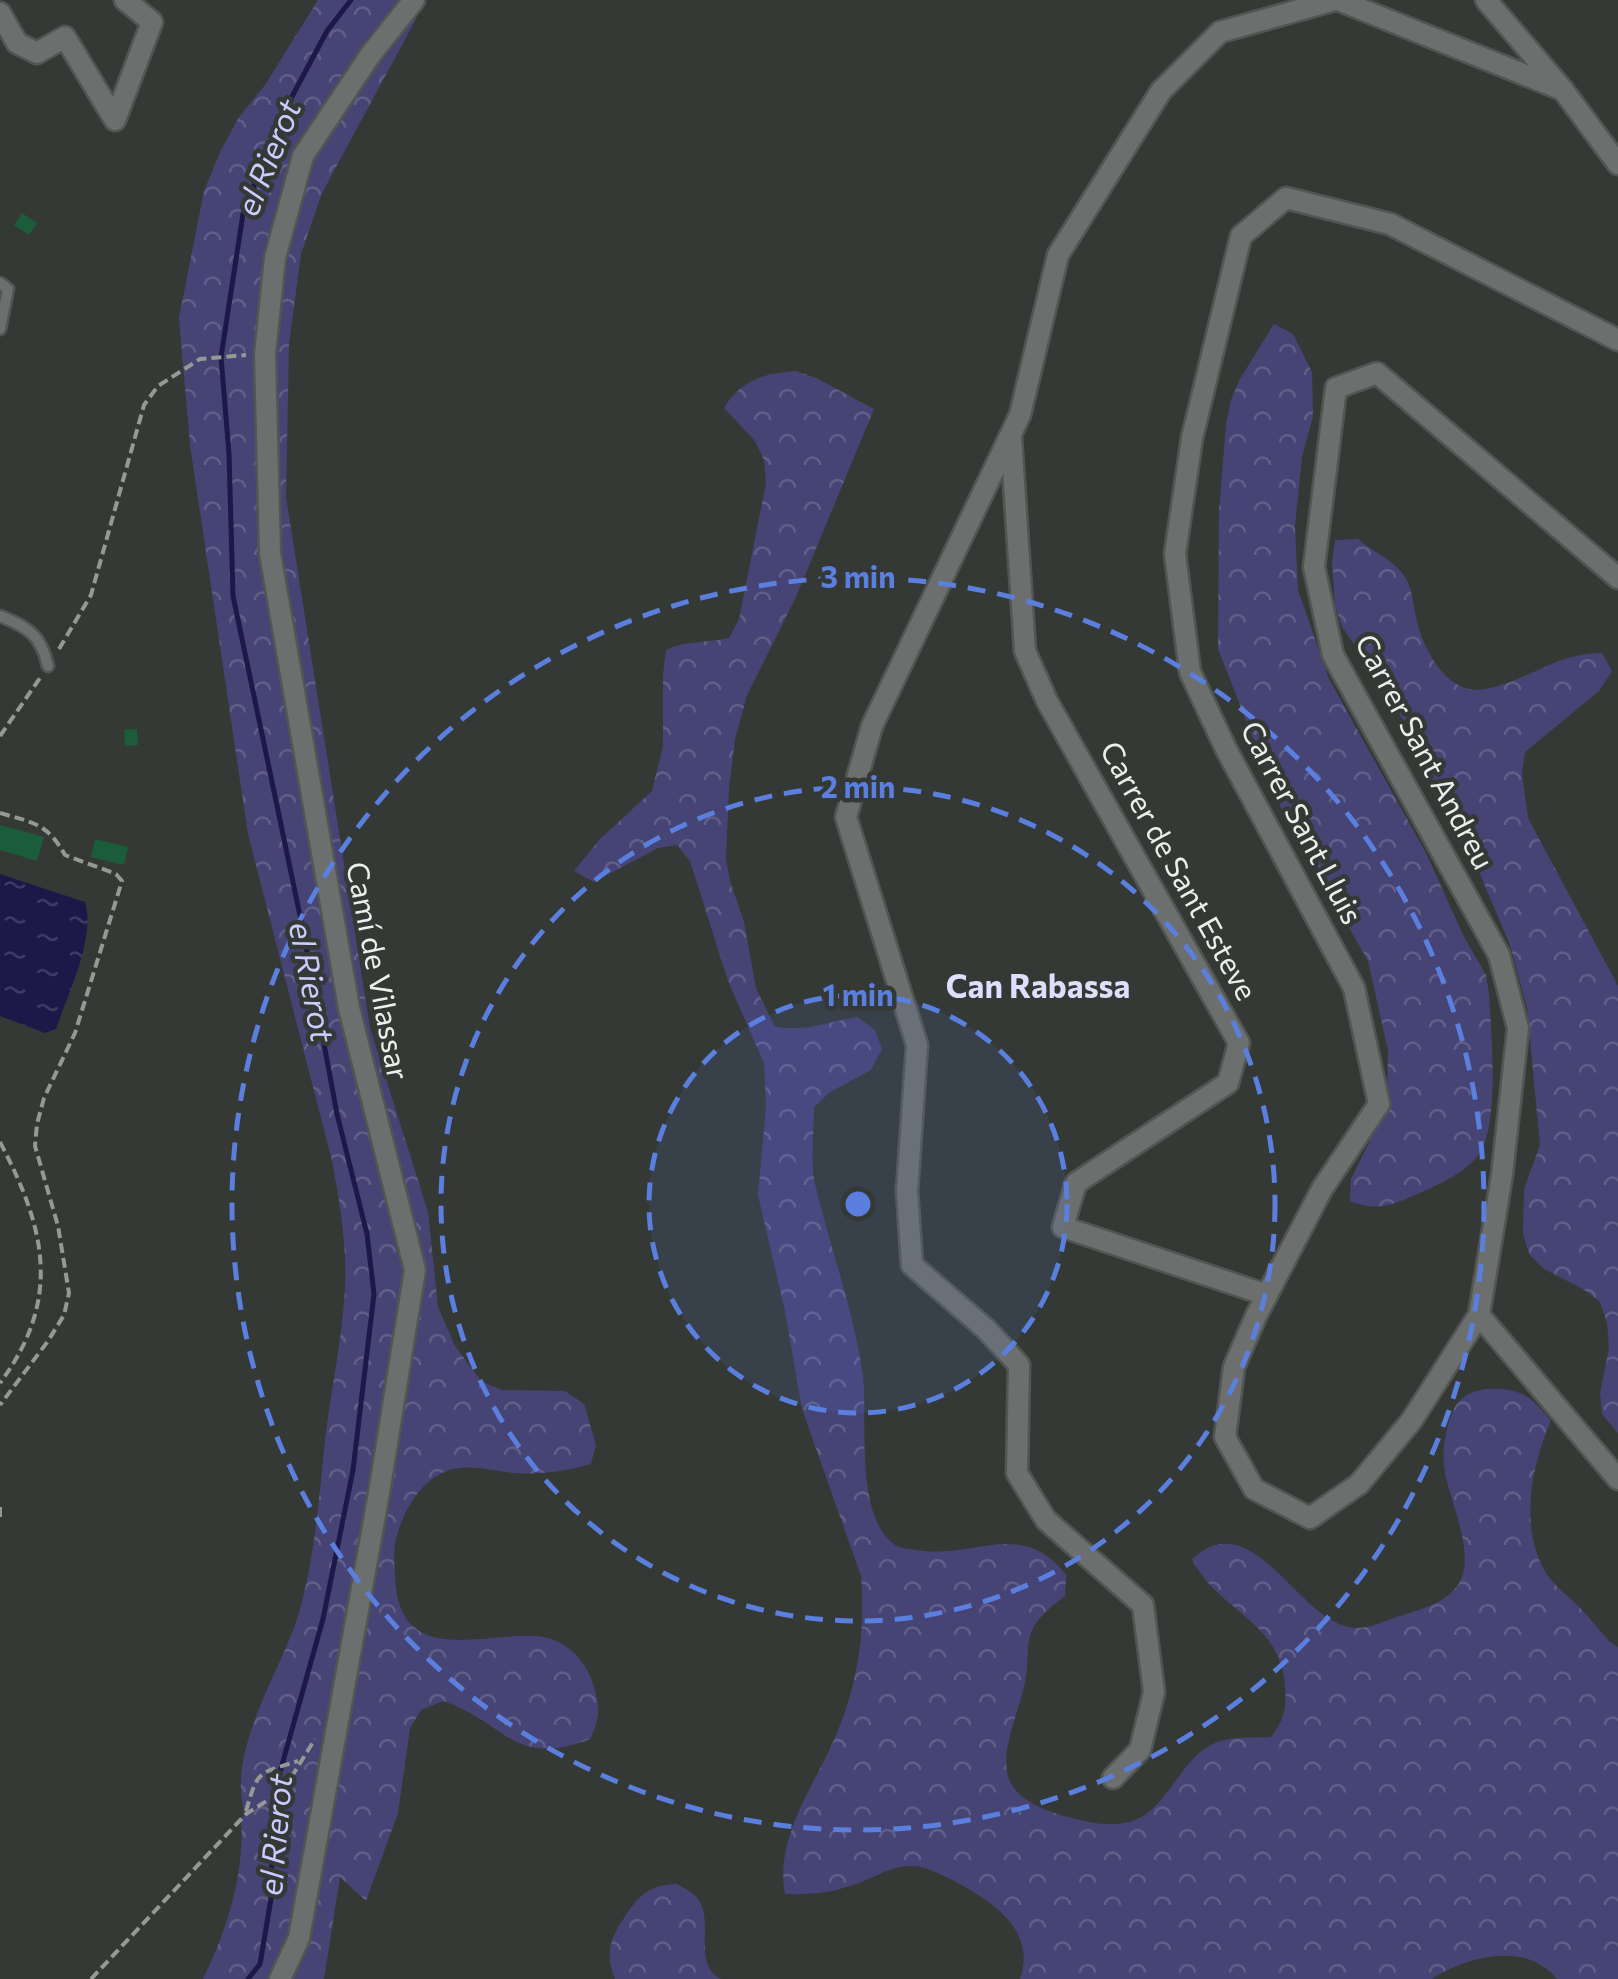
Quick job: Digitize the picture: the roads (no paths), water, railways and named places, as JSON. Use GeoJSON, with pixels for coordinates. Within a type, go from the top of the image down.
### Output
{"type":"FeatureCollection","features":[{"type":"Feature","properties":{"kind":"street"},"geometry":{"type":"LineString","coordinates":[[0,14],[17,43],[37,53],[65,37],[115,120],[152,22],[125,0]]}},
{"type":"Feature","properties":{"kind":"street","name":"Camí de Vilassar"},"geometry":{"type":"LineString","coordinates":[[280,1979],[299,1938],[414,1270],[350,1008],[270,553],[265,354],[275,258],[303,156],[370,54],[414,0]]}},
{"type":"Feature","properties":{"kind":"street"},"geometry":{"type":"LineString","coordinates":[[1113,1778],[1140,1750],[1154,1692],[1143,1605],[1046,1520],[1018,1473],[1020,1365],[912,1265],[907,1190],[918,1045],[846,817],[872,726],[1020,415],[1058,255],[1161,91],[1220,32],[1336,0],[1563,90]]}},
{"type":"Feature","properties":{"kind":"street"},"geometry":{"type":"LineString","coordinates":[[1486,0],[1563,90],[1618,164]]}},
{"type":"Feature","properties":{"kind":"street","name":"Carrer Sant Lluis"},"geometry":{"type":"LineString","coordinates":[[1480,1314],[1412,1420],[1358,1484],[1310,1518],[1254,1490],[1225,1437],[1234,1367],[1322,1189],[1379,1104],[1354,988],[1226,749],[1190,672],[1175,554],[1192,438],[1241,236],[1286,198],[1390,224],[1618,340]]}},
{"type":"Feature","properties":{"kind":"street","name":"Carrer Sant Andreu"},"geometry":{"type":"LineString","coordinates":[[1480,1314],[1502,1175],[1518,1028],[1499,955],[1334,655],[1314,567],[1336,388],[1377,373],[1618,578]]}},
{"type":"Feature","properties":{"kind":"street","name":"Carrer de Sant Esteve"},"geometry":{"type":"LineString","coordinates":[[1011,435],[1025,651],[1047,701],[1240,1043],[1228,1083],[1076,1183],[1063,1226],[1267,1294]]}},
{"type":"Feature","properties":{"kind":"street"},"geometry":{"type":"LineString","coordinates":[[1480,1314],[1618,1478]]}},
{"type":"Feature","properties":{"kind":"lane"},"geometry":{"type":"LineString","coordinates":[[0,283],[8,289],[0,329]]}},
{"type":"Feature","properties":{"kind":"lane"},"geometry":{"type":"LineString","coordinates":[[0,616],[24,626],[39,638],[48,666]]}},
{"type":"Feature","properties":{"kind":"water"},"geometry":{"type":"Polygon","coordinates":[[[0,874],[85,902],[87,932],[79,966],[56,1029],[45,1033],[0,1016],[0,874]]]}},
{"type":"Feature","properties":{"kind":"waterway","name":"el Rierot"},"geometry":{"type":"LineString","coordinates":[[248,1979],[260,1964],[271,1899],[273,1797],[323,1619],[353,1470],[374,1294],[367,1234],[337,1114],[233,596],[229,454],[221,357],[243,214],[280,119],[327,31],[351,0]]}},
{"type":"Feature","properties":{"kind":"district","name":"Can Rabassa"},"geometry":{"type":"Point","coordinates":[1038,987]}}]}
